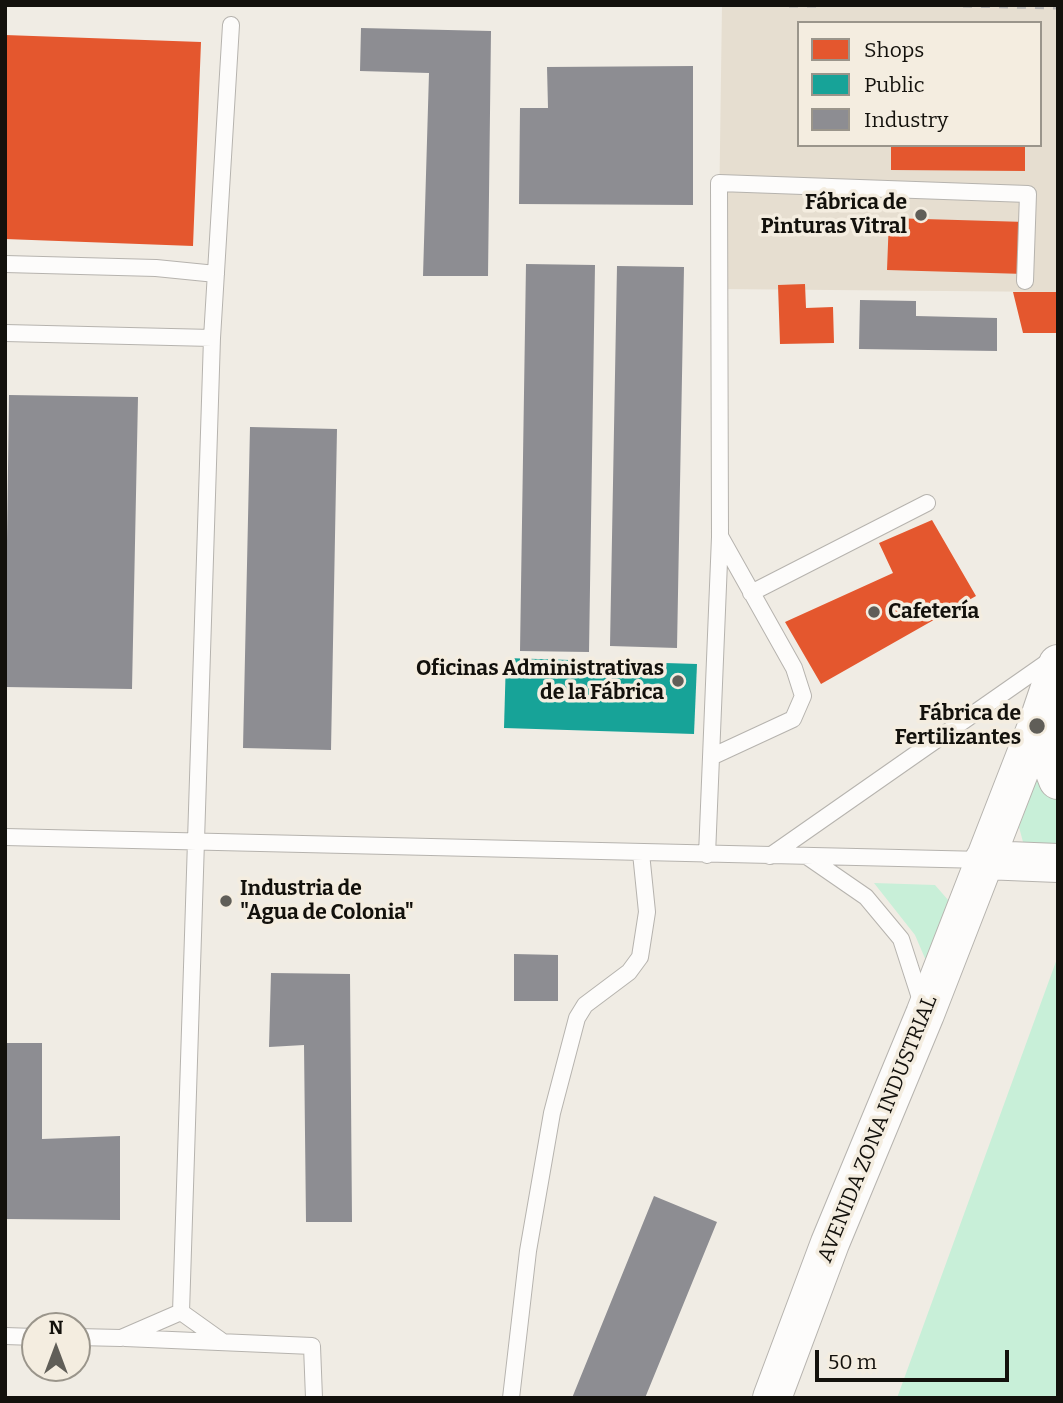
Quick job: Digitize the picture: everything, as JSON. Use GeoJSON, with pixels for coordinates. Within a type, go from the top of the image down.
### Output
{"type":"FeatureCollection","features":[{"type":"Feature","properties":{"kind":"main road","name":"AVENIDA ZONA INDUSTRIAL"},"geometry":{"type":"LineString","coordinates":[[772,1398],[831,1243],[925,1014],[1037,726],[1058,664]]}},
{"type":"Feature","properties":{"kind":"main road"},"geometry":{"type":"LineString","coordinates":[[1037,726],[1058,780]]}},
{"type":"Feature","properties":{"kind":"main road"},"geometry":{"type":"LineString","coordinates":[[984,860],[1058,863]]}},
{"type":"Feature","properties":{"kind":"lane"},"geometry":{"type":"LineString","coordinates":[[181,1312],[212,338],[231,25]]}},
{"type":"Feature","properties":{"kind":"lane"},"geometry":{"type":"LineString","coordinates":[[707,855],[720,537],[719,183],[1028,194],[1025,281]]}},
{"type":"Feature","properties":{"kind":"lane"},"geometry":{"type":"LineString","coordinates":[[5,264],[156,268],[216,274]]}},
{"type":"Feature","properties":{"kind":"lane"},"geometry":{"type":"LineString","coordinates":[[5,333],[212,338]]}},
{"type":"Feature","properties":{"kind":"lane"},"geometry":{"type":"LineString","coordinates":[[751,593],[927,503]]}},
{"type":"Feature","properties":{"kind":"lane"},"geometry":{"type":"LineString","coordinates":[[711,757],[793,719],[803,696],[794,668],[720,537]]}},
{"type":"Feature","properties":{"kind":"lane"},"geometry":{"type":"LineString","coordinates":[[770,856],[1058,655]]}},
{"type":"Feature","properties":{"kind":"lane"},"geometry":{"type":"LineString","coordinates":[[5,837],[984,860]]}},
{"type":"Feature","properties":{"kind":"lane"},"geometry":{"type":"LineString","coordinates":[[511,1398],[528,1251],[552,1113],[577,1018],[585,1005],[629,972],[640,957],[647,912],[641,853]]}},
{"type":"Feature","properties":{"kind":"lane"},"geometry":{"type":"LineString","coordinates":[[808,857],[866,897],[901,939],[925,1014]]}},
{"type":"Feature","properties":{"kind":"lane"},"geometry":{"type":"LineString","coordinates":[[121,1338],[181,1312]]}},
{"type":"Feature","properties":{"kind":"lane"},"geometry":{"type":"LineString","coordinates":[[181,1312],[223,1342]]}},
{"type":"Feature","properties":{"kind":"lane"},"geometry":{"type":"LineString","coordinates":[[91,1337],[312,1346],[314,1398]]}},
{"type":"Feature","properties":{"kind":"shaded area"},"geometry":{"type":"Polygon","coordinates":[[[722,5],[1058,5],[1058,292],[718,289],[722,5]]]}},
{"type":"Feature","properties":{"kind":"green space"},"geometry":{"type":"Polygon","coordinates":[[[1040,771],[1058,802],[1058,851],[1039,852],[1023,842],[1019,827],[1040,771]]]}},
{"type":"Feature","properties":{"kind":"green space"},"geometry":{"type":"Polygon","coordinates":[[[874,883],[935,885],[949,901],[930,970],[915,935],[874,883]]]}},
{"type":"Feature","properties":{"kind":"green space"},"geometry":{"type":"Polygon","coordinates":[[[1058,956],[1058,1398],[897,1398],[1058,956]]]}},
{"type":"Feature","properties":{"kind":"building: Shops"},"geometry":{"type":"Polygon","coordinates":[[[5,35],[201,42],[193,246],[5,239],[5,35]]]}},
{"type":"Feature","properties":{"kind":"building: Shops"},"geometry":{"type":"Polygon","coordinates":[[[891,147],[1025,147],[1025,171],[891,170],[891,147]]]}},
{"type":"Feature","properties":{"kind":"building: Shops"},"geometry":{"type":"Polygon","coordinates":[[[889,218],[1026,222],[1025,274],[887,270],[889,218]]]}},
{"type":"Feature","properties":{"kind":"building: Shops"},"geometry":{"type":"Polygon","coordinates":[[[805,284],[806,308],[833,307],[834,343],[780,344],[778,285],[805,284]]]}},
{"type":"Feature","properties":{"kind":"building: Shops"},"geometry":{"type":"Polygon","coordinates":[[[1013,292],[1058,292],[1058,333],[1023,333],[1013,292]]]}},
{"type":"Feature","properties":{"kind":"building: Shops"},"geometry":{"type":"Polygon","coordinates":[[[932,520],[976,596],[821,684],[785,622],[893,573],[879,543],[932,520]]]}},
{"type":"Feature","properties":{"kind":"building: Public"},"geometry":{"type":"Polygon","coordinates":[[[506,658],[697,664],[694,734],[504,728],[506,658]]]}},
{"type":"Feature","properties":{"kind":"building: Industry"},"geometry":{"type":"Polygon","coordinates":[[[361,28],[491,31],[488,276],[423,276],[429,73],[360,71],[361,28]]]}},
{"type":"Feature","properties":{"kind":"building: Industry"},"geometry":{"type":"Polygon","coordinates":[[[693,66],[693,205],[519,204],[520,108],[548,108],[547,67],[693,66]]]}},
{"type":"Feature","properties":{"kind":"building: Industry"},"geometry":{"type":"Polygon","coordinates":[[[526,264],[595,265],[589,652],[520,651],[526,264]]]}},
{"type":"Feature","properties":{"kind":"building: Industry"},"geometry":{"type":"Polygon","coordinates":[[[617,266],[684,267],[677,648],[610,646],[617,266]]]}},
{"type":"Feature","properties":{"kind":"building: Industry"},"geometry":{"type":"Polygon","coordinates":[[[860,300],[916,301],[916,316],[997,318],[997,351],[859,349],[860,300]]]}},
{"type":"Feature","properties":{"kind":"building: Industry"},"geometry":{"type":"Polygon","coordinates":[[[9,395],[138,397],[132,689],[5,687],[9,395]]]}},
{"type":"Feature","properties":{"kind":"building: Industry"},"geometry":{"type":"Polygon","coordinates":[[[250,427],[337,429],[331,750],[243,748],[250,427]]]}},
{"type":"Feature","properties":{"kind":"building: Industry"},"geometry":{"type":"Polygon","coordinates":[[[514,954],[558,955],[558,1001],[514,1001],[514,954]]]}},
{"type":"Feature","properties":{"kind":"building: Industry"},"geometry":{"type":"Polygon","coordinates":[[[271,973],[350,974],[352,1222],[306,1222],[304,1045],[269,1047],[271,973]]]}},
{"type":"Feature","properties":{"kind":"building: Industry"},"geometry":{"type":"Polygon","coordinates":[[[5,1043],[42,1043],[42,1139],[120,1136],[120,1220],[5,1219],[5,1043]]]}},
{"type":"Feature","properties":{"kind":"building: Industry"},"geometry":{"type":"Polygon","coordinates":[[[654,1196],[717,1222],[645,1398],[572,1398],[654,1196]]]}},
{"type":"Feature","properties":{"kind":"railway"},"geometry":{"type":"LineString","coordinates":[[789,5],[820,5]]}},
{"type":"Feature","properties":{"kind":"railway"},"geometry":{"type":"LineString","coordinates":[[963,5],[1058,7]]}},
{"type":"Feature","properties":{"kind":"place","name":"Fábrica de Pinturas Vitral"},"geometry":{"type":"Point","coordinates":[921,215]}},
{"type":"Feature","properties":{"kind":"place","name":"Cafetería"},"geometry":{"type":"Point","coordinates":[874,612]}},
{"type":"Feature","properties":{"kind":"place","name":"Oficinas Administrativas de la Fábrica"},"geometry":{"type":"Point","coordinates":[678,681]}},
{"type":"Feature","properties":{"kind":"place","name":"Fábrica de Fertilizantes"},"geometry":{"type":"Point","coordinates":[1037,726]}},
{"type":"Feature","properties":{"kind":"place","name":"Industria de \"Agua de Colonia\""},"geometry":{"type":"Point","coordinates":[226,901]}}]}
